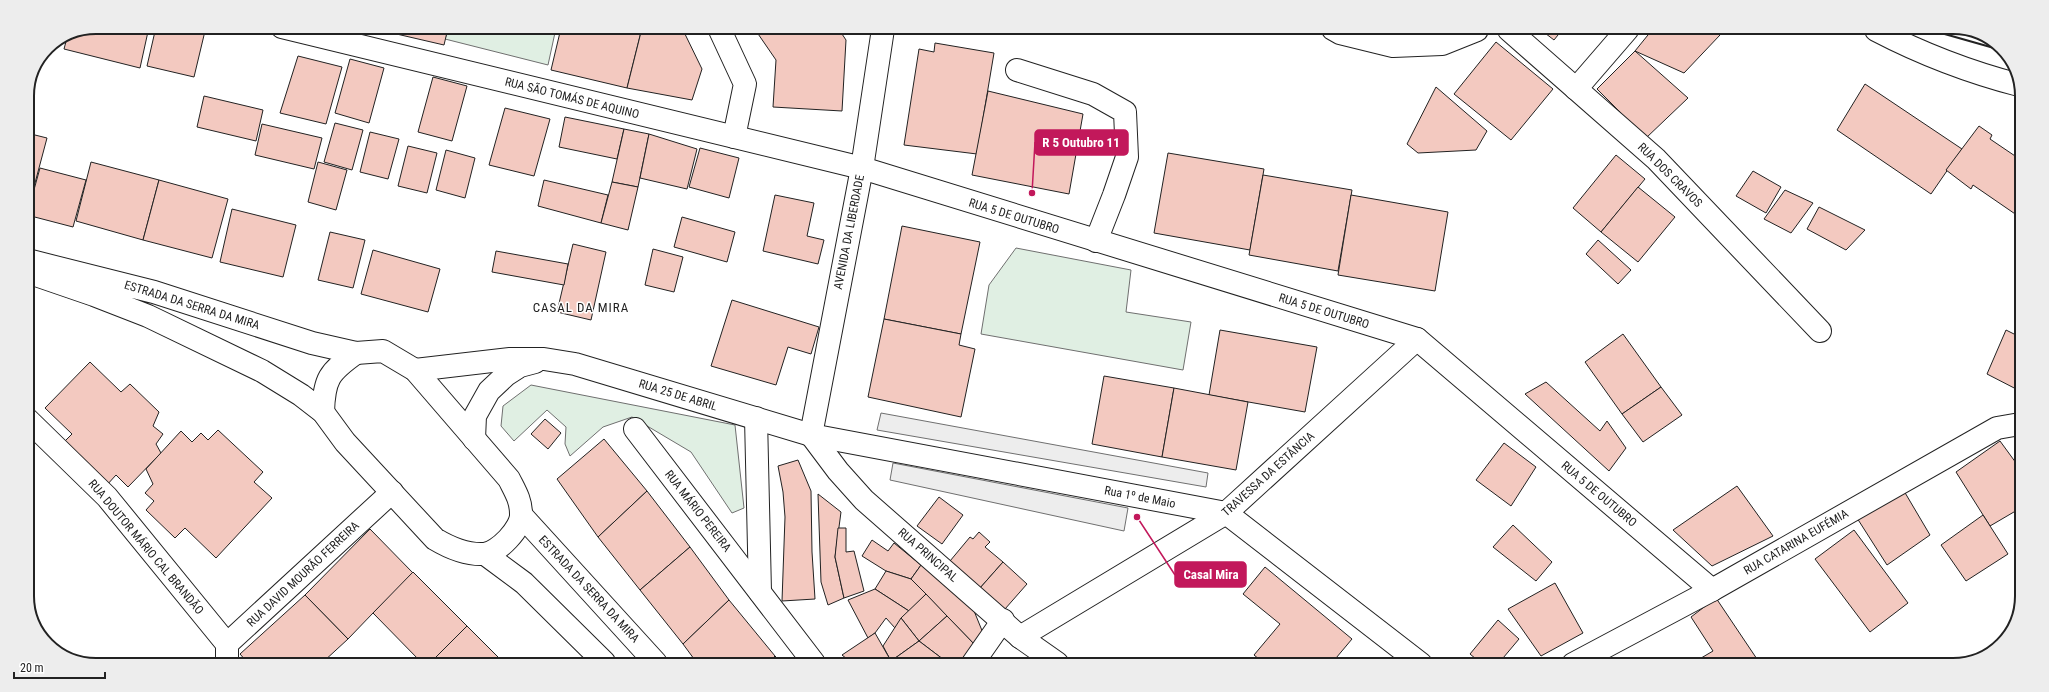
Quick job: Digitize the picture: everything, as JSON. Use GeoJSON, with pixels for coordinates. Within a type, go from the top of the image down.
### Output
{"type":"FeatureCollection","features":[{"type":"Feature","properties":{"kind":"street","name":"RUA SÃO TOMÁS DE AQUINO"},"geometry":{"type":"LineString","coordinates":[[311,34],[862,168]]}},
{"type":"Feature","properties":{"kind":"street"},"geometry":{"type":"LineString","coordinates":[[722,34],[745,84],[734,137]]}},
{"type":"Feature","properties":{"kind":"street","name":"AVENIDA DA LIBERDADE"},"geometry":{"type":"LineString","coordinates":[[811,435],[862,168],[881,34]]}},
{"type":"Feature","properties":{"kind":"street"},"geometry":{"type":"LineString","coordinates":[[1344,34],[1393,46],[1442,44],[1467,34]]}},
{"type":"Feature","properties":{"kind":"street","name":"RUA DOS CRAVOS"},"geometry":{"type":"LineString","coordinates":[[1514,34],[1656,159],[1820,331]]}},
{"type":"Feature","properties":{"kind":"street"},"geometry":{"type":"LineString","coordinates":[[1576,89],[1624,34]]}},
{"type":"Feature","properties":{"kind":"street"},"geometry":{"type":"LineString","coordinates":[[1884,34],[1914,50],[1937,59],[2014,83]]}},
{"type":"Feature","properties":{"kind":"street"},"geometry":{"type":"LineString","coordinates":[[1017,70],[1094,94],[1125,112],[1127,156],[1096,241]]}},
{"type":"Feature","properties":{"kind":"street","name":"RUA 5 DE OUTUBRO"},"geometry":{"type":"LineString","coordinates":[[862,168],[1417,339],[1712,590]]}},
{"type":"Feature","properties":{"kind":"street","name":"ESTRADA DA SERRA DA MIRA"},"geometry":{"type":"LineString","coordinates":[[34,262],[154,292],[275,331],[356,353],[383,351],[414,370],[509,479],[520,500],[522,516],[652,658]]}},
{"type":"Feature","properties":{"kind":"street","name":"ESTRADA DA SERRA DA MIRA"},"geometry":{"type":"LineString","coordinates":[[34,274],[94,295],[148,316],[262,371],[301,394],[323,412],[345,442],[435,539],[452,549],[486,554],[524,583],[600,658]]}},
{"type":"Feature","properties":{"kind":"street","name":"TRAVESSA DA ESTÂNCIA"},"geometry":{"type":"LineString","coordinates":[[1020,637],[1226,513],[1417,339]]}},
{"type":"Feature","properties":{"kind":"street"},"geometry":{"type":"LineString","coordinates":[[323,412],[324,390],[336,367],[356,353]]}},
{"type":"Feature","properties":{"kind":"street","name":"RUA 25 DE ABRIL"},"geometry":{"type":"LineString","coordinates":[[414,370],[510,359],[544,359],[575,364],[811,435]]}},
{"type":"Feature","properties":{"kind":"street"},"geometry":{"type":"LineString","coordinates":[[474,439],[475,416],[489,391],[506,375],[520,366],[544,359]]}},
{"type":"Feature","properties":{"kind":"street"},"geometry":{"type":"LineString","coordinates":[[756,418],[760,592]]}},
{"type":"Feature","properties":{"kind":"street","name":"RUA DOUTOR MÁRIO CAL BRANDÃO"},"geometry":{"type":"LineString","coordinates":[[34,425],[107,497],[227,653]]}},
{"type":"Feature","properties":{"kind":"street","name":"RUA CATARINA EUFÉMIA"},"geometry":{"type":"LineString","coordinates":[[1584,658],[1712,590],[1997,428],[2015,425]]}},
{"type":"Feature","properties":{"kind":"street","name":"RUA MÁRIO PEREIRA"},"geometry":{"type":"LineString","coordinates":[[635,430],[810,658]]}},
{"type":"Feature","properties":{"kind":"street","name":"Rua 1º de Maio"},"geometry":{"type":"LineString","coordinates":[[811,435],[1226,513],[1413,658]]}},
{"type":"Feature","properties":{"kind":"street","name":"RUA PRINCIPAL"},"geometry":{"type":"LineString","coordinates":[[811,435],[838,472],[864,500],[1003,620],[1020,637],[1050,658]]}},
{"type":"Feature","properties":{"kind":"street","name":"RUA DAVID MOURÃO FERREIRA"},"geometry":{"type":"LineString","coordinates":[[227,653],[392,492]]}},
{"type":"Feature","properties":{"kind":"street"},"geometry":{"type":"LineString","coordinates":[[486,554],[499,548],[511,537],[522,516]]}},
{"type":"Feature","properties":{"kind":"street"},"geometry":{"type":"LineString","coordinates":[[976,658],[1003,620]]}},
{"type":"Feature","properties":{"kind":"green space"},"geometry":{"type":"Polygon","coordinates":[[[447,34],[555,34],[548,65],[445,39],[447,34]]]}},
{"type":"Feature","properties":{"kind":"green space"},"geometry":{"type":"Polygon","coordinates":[[[1016,248],[1131,270],[1126,312],[1191,322],[1183,370],[981,334],[989,285],[1016,248]]]}},
{"type":"Feature","properties":{"kind":"green space"},"geometry":{"type":"Polygon","coordinates":[[[531,385],[735,425],[744,508],[732,513],[691,452],[632,417],[603,427],[570,456],[565,444],[566,427],[547,410],[514,441],[501,426],[503,406],[531,385]]]}},
{"type":"Feature","properties":{"kind":"shaded area"},"geometry":{"type":"Polygon","coordinates":[[[881,413],[1208,473],[1206,487],[877,430],[881,413]]]}},
{"type":"Feature","properties":{"kind":"shaded area"},"geometry":{"type":"Polygon","coordinates":[[[893,463],[1128,508],[1124,531],[890,480],[893,463]]]}},
{"type":"Feature","properties":{"kind":"building"},"geometry":{"type":"Polygon","coordinates":[[[147,34],[140,68],[64,49],[66,43],[84,35],[147,34]]]}},
{"type":"Feature","properties":{"kind":"building"},"geometry":{"type":"Polygon","coordinates":[[[154,34],[204,34],[194,77],[147,66],[154,34]]]}},
{"type":"Feature","properties":{"kind":"building"},"geometry":{"type":"Polygon","coordinates":[[[397,34],[447,34],[444,45],[397,34]]]}},
{"type":"Feature","properties":{"kind":"building"},"geometry":{"type":"Polygon","coordinates":[[[560,34],[640,34],[627,88],[551,70],[560,34]]]}},
{"type":"Feature","properties":{"kind":"building"},"geometry":{"type":"Polygon","coordinates":[[[640,34],[685,34],[702,69],[692,100],[627,88],[640,34]]]}},
{"type":"Feature","properties":{"kind":"building"},"geometry":{"type":"Polygon","coordinates":[[[758,34],[842,34],[846,40],[842,111],[773,107],[776,60],[758,34]]]}},
{"type":"Feature","properties":{"kind":"building"},"geometry":{"type":"Polygon","coordinates":[[[1546,34],[1559,34],[1554,40],[1546,34]]]}},
{"type":"Feature","properties":{"kind":"building"},"geometry":{"type":"Polygon","coordinates":[[[1649,34],[1720,35],[1684,73],[1635,51],[1649,34]]]}},
{"type":"Feature","properties":{"kind":"building"},"geometry":{"type":"Polygon","coordinates":[[[1496,42],[1553,89],[1511,140],[1454,94],[1496,42]]]}},
{"type":"Feature","properties":{"kind":"building"},"geometry":{"type":"Polygon","coordinates":[[[935,43],[994,53],[977,154],[904,145],[919,49],[934,52],[935,43]]]}},
{"type":"Feature","properties":{"kind":"building"},"geometry":{"type":"Polygon","coordinates":[[[1635,51],[1688,98],[1646,138],[1597,89],[1635,51]]]}},
{"type":"Feature","properties":{"kind":"building"},"geometry":{"type":"Polygon","coordinates":[[[298,56],[342,67],[326,124],[280,113],[298,56]]]}},
{"type":"Feature","properties":{"kind":"building"},"geometry":{"type":"Polygon","coordinates":[[[350,59],[384,68],[369,123],[335,113],[350,59]]]}},
{"type":"Feature","properties":{"kind":"building"},"geometry":{"type":"Polygon","coordinates":[[[433,77],[467,86],[452,141],[418,132],[433,77]]]}},
{"type":"Feature","properties":{"kind":"building"},"geometry":{"type":"Polygon","coordinates":[[[1865,84],[1962,149],[1931,194],[1837,130],[1865,84]]]}},
{"type":"Feature","properties":{"kind":"building"},"geometry":{"type":"Polygon","coordinates":[[[1436,87],[1487,131],[1476,150],[1418,153],[1407,144],[1436,87]]]}},
{"type":"Feature","properties":{"kind":"building"},"geometry":{"type":"Polygon","coordinates":[[[988,91],[1083,114],[1069,194],[972,175],[988,91]]]}},
{"type":"Feature","properties":{"kind":"building"},"geometry":{"type":"Polygon","coordinates":[[[204,96],[263,110],[256,141],[197,127],[204,96]]]}},
{"type":"Feature","properties":{"kind":"building"},"geometry":{"type":"Polygon","coordinates":[[[505,108],[550,119],[534,176],[489,165],[505,108]]]}},
{"type":"Feature","properties":{"kind":"building"},"geometry":{"type":"Polygon","coordinates":[[[565,117],[624,129],[617,159],[559,147],[565,117]]]}},
{"type":"Feature","properties":{"kind":"building"},"geometry":{"type":"Polygon","coordinates":[[[335,123],[363,130],[352,170],[324,162],[335,123]]]}},
{"type":"Feature","properties":{"kind":"building"},"geometry":{"type":"Polygon","coordinates":[[[262,124],[322,138],[314,169],[255,155],[262,124]]]}},
{"type":"Feature","properties":{"kind":"building"},"geometry":{"type":"Polygon","coordinates":[[[1979,126],[1992,135],[1990,139],[2015,156],[2015,214],[1973,185],[1971,189],[1946,170],[1979,126]]]}},
{"type":"Feature","properties":{"kind":"building"},"geometry":{"type":"Polygon","coordinates":[[[624,129],[649,134],[638,187],[612,182],[624,129]]]}},
{"type":"Feature","properties":{"kind":"building"},"geometry":{"type":"Polygon","coordinates":[[[370,132],[399,139],[388,179],[360,172],[370,132]]]}},
{"type":"Feature","properties":{"kind":"building"},"geometry":{"type":"Polygon","coordinates":[[[649,134],[697,149],[687,189],[640,178],[649,134]]]}},
{"type":"Feature","properties":{"kind":"building"},"geometry":{"type":"Polygon","coordinates":[[[34,135],[47,138],[34,187],[34,135]]]}},
{"type":"Feature","properties":{"kind":"building"},"geometry":{"type":"Polygon","coordinates":[[[408,146],[437,153],[427,193],[398,186],[408,146]]]}},
{"type":"Feature","properties":{"kind":"building"},"geometry":{"type":"Polygon","coordinates":[[[700,148],[739,158],[729,198],[689,187],[700,148]]]}},
{"type":"Feature","properties":{"kind":"building"},"geometry":{"type":"Polygon","coordinates":[[[446,150],[475,158],[465,198],[436,190],[446,150]]]}},
{"type":"Feature","properties":{"kind":"building"},"geometry":{"type":"Polygon","coordinates":[[[1168,153],[1264,169],[1250,250],[1154,233],[1168,153]]]}},
{"type":"Feature","properties":{"kind":"building"},"geometry":{"type":"Polygon","coordinates":[[[1616,155],[1645,179],[1601,232],[1573,208],[1616,155]]]}},
{"type":"Feature","properties":{"kind":"building"},"geometry":{"type":"Polygon","coordinates":[[[91,162],[159,180],[143,240],[76,221],[91,162]]]}},
{"type":"Feature","properties":{"kind":"building"},"geometry":{"type":"Polygon","coordinates":[[[318,162],[347,170],[336,210],[308,202],[318,162]]]}},
{"type":"Feature","properties":{"kind":"building"},"geometry":{"type":"Polygon","coordinates":[[[40,168],[86,180],[73,227],[34,217],[34,190],[40,168]]]}},
{"type":"Feature","properties":{"kind":"building"},"geometry":{"type":"Polygon","coordinates":[[[1753,171],[1781,187],[1766,213],[1736,196],[1753,171]]]}},
{"type":"Feature","properties":{"kind":"building"},"geometry":{"type":"Polygon","coordinates":[[[1263,175],[1352,190],[1338,271],[1249,255],[1263,175]]]}},
{"type":"Feature","properties":{"kind":"building"},"geometry":{"type":"Polygon","coordinates":[[[159,180],[228,199],[212,258],[143,240],[159,180]]]}},
{"type":"Feature","properties":{"kind":"building"},"geometry":{"type":"Polygon","coordinates":[[[544,180],[608,195],[601,223],[538,206],[544,180]]]}},
{"type":"Feature","properties":{"kind":"building"},"geometry":{"type":"Polygon","coordinates":[[[612,182],[638,187],[628,230],[601,223],[612,182]]]}},
{"type":"Feature","properties":{"kind":"building"},"geometry":{"type":"Polygon","coordinates":[[[1638,187],[1675,217],[1638,262],[1601,232],[1638,187]]]}},
{"type":"Feature","properties":{"kind":"building"},"geometry":{"type":"Polygon","coordinates":[[[1785,190],[1813,203],[1791,233],[1764,219],[1785,190]]]}},
{"type":"Feature","properties":{"kind":"building"},"geometry":{"type":"Polygon","coordinates":[[[775,195],[814,203],[807,236],[824,240],[818,264],[763,251],[775,195]]]}},
{"type":"Feature","properties":{"kind":"building"},"geometry":{"type":"Polygon","coordinates":[[[1351,195],[1448,212],[1435,291],[1338,275],[1351,195]]]}},
{"type":"Feature","properties":{"kind":"building"},"geometry":{"type":"Polygon","coordinates":[[[1819,207],[1865,230],[1846,250],[1807,229],[1819,207]]]}},
{"type":"Feature","properties":{"kind":"building"},"geometry":{"type":"Polygon","coordinates":[[[232,209],[296,225],[283,277],[220,262],[232,209]]]}},
{"type":"Feature","properties":{"kind":"building"},"geometry":{"type":"Polygon","coordinates":[[[682,217],[735,232],[727,262],[674,247],[682,217]]]}},
{"type":"Feature","properties":{"kind":"building"},"geometry":{"type":"Polygon","coordinates":[[[902,226],[980,242],[961,334],[884,319],[902,226]]]}},
{"type":"Feature","properties":{"kind":"building"},"geometry":{"type":"Polygon","coordinates":[[[330,232],[365,240],[353,288],[318,280],[330,232]]]}},
{"type":"Feature","properties":{"kind":"building"},"geometry":{"type":"Polygon","coordinates":[[[1598,240],[1631,270],[1618,284],[1586,254],[1598,240]]]}},
{"type":"Feature","properties":{"kind":"building"},"geometry":{"type":"Polygon","coordinates":[[[573,244],[606,252],[591,320],[557,312],[573,244]]]}},
{"type":"Feature","properties":{"kind":"building"},"geometry":{"type":"Polygon","coordinates":[[[653,249],[683,257],[674,292],[645,285],[653,249]]]}},
{"type":"Feature","properties":{"kind":"building"},"geometry":{"type":"Polygon","coordinates":[[[373,250],[440,269],[428,312],[361,294],[373,250]]]}},
{"type":"Feature","properties":{"kind":"building"},"geometry":{"type":"Polygon","coordinates":[[[496,251],[568,264],[564,285],[492,272],[496,251]]]}},
{"type":"Feature","properties":{"kind":"building"},"geometry":{"type":"Polygon","coordinates":[[[732,300],[819,327],[811,354],[788,347],[776,385],[711,366],[732,300]]]}},
{"type":"Feature","properties":{"kind":"building"},"geometry":{"type":"Polygon","coordinates":[[[884,319],[961,334],[959,345],[975,349],[961,417],[868,397],[884,319]]]}},
{"type":"Feature","properties":{"kind":"building"},"geometry":{"type":"Polygon","coordinates":[[[1220,330],[1317,347],[1305,412],[1209,395],[1220,330]]]}},
{"type":"Feature","properties":{"kind":"building"},"geometry":{"type":"Polygon","coordinates":[[[2006,330],[2015,334],[2015,388],[1987,374],[2006,330]]]}},
{"type":"Feature","properties":{"kind":"building"},"geometry":{"type":"Polygon","coordinates":[[[1623,334],[1661,387],[1622,414],[1585,362],[1623,334]]]}},
{"type":"Feature","properties":{"kind":"building"},"geometry":{"type":"Polygon","coordinates":[[[90,362],[121,392],[130,384],[159,412],[153,426],[163,434],[156,444],[161,453],[128,487],[116,475],[106,486],[63,443],[72,434],[45,408],[90,362]]]}},
{"type":"Feature","properties":{"kind":"building"},"geometry":{"type":"Polygon","coordinates":[[[1104,376],[1174,388],[1162,457],[1092,444],[1104,376]]]}},
{"type":"Feature","properties":{"kind":"building"},"geometry":{"type":"Polygon","coordinates":[[[1546,382],[1600,431],[1607,421],[1626,448],[1609,471],[1525,394],[1546,382]]]}},
{"type":"Feature","properties":{"kind":"building"},"geometry":{"type":"Polygon","coordinates":[[[1661,387],[1682,415],[1643,442],[1622,414],[1661,387]]]}},
{"type":"Feature","properties":{"kind":"building"},"geometry":{"type":"Polygon","coordinates":[[[1174,388],[1248,402],[1236,470],[1162,457],[1174,388]]]}},
{"type":"Feature","properties":{"kind":"building"},"geometry":{"type":"Polygon","coordinates":[[[545,419],[561,433],[548,449],[531,434],[545,419]]]}},
{"type":"Feature","properties":{"kind":"building"},"geometry":{"type":"Polygon","coordinates":[[[218,430],[263,472],[254,482],[272,498],[216,558],[185,528],[175,538],[146,510],[154,501],[145,493],[153,484],[146,469],[181,431],[192,442],[201,433],[208,440],[218,430]]]}},
{"type":"Feature","properties":{"kind":"building"},"geometry":{"type":"Polygon","coordinates":[[[604,439],[647,491],[598,537],[557,479],[604,439]]]}},
{"type":"Feature","properties":{"kind":"building"},"geometry":{"type":"Polygon","coordinates":[[[2000,441],[2015,462],[2015,511],[1990,526],[1956,472],[2000,441]]]}},
{"type":"Feature","properties":{"kind":"building"},"geometry":{"type":"Polygon","coordinates":[[[1504,443],[1536,467],[1511,506],[1476,480],[1504,443]]]}},
{"type":"Feature","properties":{"kind":"building"},"geometry":{"type":"Polygon","coordinates":[[[798,460],[811,491],[812,552],[815,599],[782,601],[785,517],[783,492],[778,466],[798,460]]]}},
{"type":"Feature","properties":{"kind":"building"},"geometry":{"type":"Polygon","coordinates":[[[1737,486],[1773,536],[1712,566],[1673,530],[1737,486]]]}},
{"type":"Feature","properties":{"kind":"building"},"geometry":{"type":"Polygon","coordinates":[[[647,491],[690,547],[640,590],[598,537],[647,491]]]}},
{"type":"Feature","properties":{"kind":"building"},"geometry":{"type":"Polygon","coordinates":[[[1904,491],[1930,535],[1887,565],[1857,518],[1904,491]]]}},
{"type":"Feature","properties":{"kind":"building"},"geometry":{"type":"Polygon","coordinates":[[[818,494],[841,512],[835,557],[844,598],[828,605],[821,582],[818,494]]]}},
{"type":"Feature","properties":{"kind":"building"},"geometry":{"type":"Polygon","coordinates":[[[939,497],[963,515],[942,544],[917,526],[939,497]]]}},
{"type":"Feature","properties":{"kind":"building"},"geometry":{"type":"Polygon","coordinates":[[[1983,515],[2008,554],[1966,581],[1941,545],[1983,515]]]}},
{"type":"Feature","properties":{"kind":"building"},"geometry":{"type":"Polygon","coordinates":[[[1513,525],[1552,562],[1536,581],[1493,547],[1513,525]]]}},
{"type":"Feature","properties":{"kind":"building"},"geometry":{"type":"Polygon","coordinates":[[[838,528],[846,528],[846,552],[854,551],[864,591],[844,598],[835,557],[838,528]]]}},
{"type":"Feature","properties":{"kind":"building"},"geometry":{"type":"Polygon","coordinates":[[[370,529],[414,574],[348,639],[305,595],[370,529]]]}},
{"type":"Feature","properties":{"kind":"building"},"geometry":{"type":"Polygon","coordinates":[[[1854,530],[1908,603],[1870,632],[1815,559],[1854,530]]]}},
{"type":"Feature","properties":{"kind":"building"},"geometry":{"type":"Polygon","coordinates":[[[979,532],[990,542],[985,547],[1003,562],[980,588],[950,561],[970,537],[973,539],[979,532]]]}},
{"type":"Feature","properties":{"kind":"building"},"geometry":{"type":"Polygon","coordinates":[[[872,540],[888,551],[894,543],[921,565],[911,579],[886,571],[862,556],[872,540]]]}},
{"type":"Feature","properties":{"kind":"building"},"geometry":{"type":"Polygon","coordinates":[[[690,547],[729,600],[683,644],[640,590],[690,547]]]}},
{"type":"Feature","properties":{"kind":"building"},"geometry":{"type":"Polygon","coordinates":[[[1003,562],[1027,584],[1005,609],[980,588],[1003,562]]]}},
{"type":"Feature","properties":{"kind":"building"},"geometry":{"type":"Polygon","coordinates":[[[921,565],[970,601],[983,633],[975,645],[911,579],[921,565]]]}},
{"type":"Feature","properties":{"kind":"building"},"geometry":{"type":"Polygon","coordinates":[[[1265,567],[1352,639],[1336,658],[1258,658],[1254,655],[1280,624],[1243,594],[1265,567]]]}},
{"type":"Feature","properties":{"kind":"building"},"geometry":{"type":"Polygon","coordinates":[[[886,571],[911,579],[926,594],[909,611],[875,589],[886,571]]]}},
{"type":"Feature","properties":{"kind":"building"},"geometry":{"type":"Polygon","coordinates":[[[413,572],[467,626],[435,658],[417,658],[373,613],[413,572]]]}},
{"type":"Feature","properties":{"kind":"building"},"geometry":{"type":"Polygon","coordinates":[[[1555,583],[1583,633],[1541,656],[1508,609],[1555,583]]]}},
{"type":"Feature","properties":{"kind":"building"},"geometry":{"type":"Polygon","coordinates":[[[875,589],[909,611],[895,628],[886,618],[875,633],[868,638],[848,600],[875,589]]]}},
{"type":"Feature","properties":{"kind":"building"},"geometry":{"type":"Polygon","coordinates":[[[926,594],[947,616],[919,641],[901,618],[926,594]]]}},
{"type":"Feature","properties":{"kind":"building"},"geometry":{"type":"Polygon","coordinates":[[[305,595],[348,639],[327,658],[244,658],[240,654],[305,595]]]}},
{"type":"Feature","properties":{"kind":"building"},"geometry":{"type":"Polygon","coordinates":[[[1716,598],[1756,658],[1701,658],[1713,651],[1691,617],[1716,598]]]}},
{"type":"Feature","properties":{"kind":"building"},"geometry":{"type":"Polygon","coordinates":[[[729,600],[775,656],[773,658],[693,658],[683,644],[729,600]]]}},
{"type":"Feature","properties":{"kind":"building"},"geometry":{"type":"Polygon","coordinates":[[[947,616],[975,645],[963,658],[941,658],[919,641],[947,616]]]}},
{"type":"Feature","properties":{"kind":"building"},"geometry":{"type":"Polygon","coordinates":[[[901,618],[919,641],[895,658],[889,658],[883,646],[901,618]]]}},
{"type":"Feature","properties":{"kind":"building"},"geometry":{"type":"Polygon","coordinates":[[[1498,620],[1519,639],[1503,658],[1475,658],[1470,654],[1498,620]]]}},
{"type":"Feature","properties":{"kind":"building"},"geometry":{"type":"Polygon","coordinates":[[[467,626],[499,658],[435,658],[467,626]]]}},
{"type":"Feature","properties":{"kind":"building"},"geometry":{"type":"Polygon","coordinates":[[[875,633],[889,658],[846,658],[842,655],[875,633]]]}},
{"type":"Feature","properties":{"kind":"building"},"geometry":{"type":"Polygon","coordinates":[[[919,641],[941,658],[895,658],[919,641]]]}},
{"type":"Feature","properties":{"kind":"wall"},"geometry":{"type":"LineString","coordinates":[[1945,34],[1989,47]]}},
{"type":"Feature","properties":{"kind":"place","name":"R 5 Outubro 11"},"geometry":{"type":"Point","coordinates":[1032,193]}},
{"type":"Feature","properties":{"kind":"place","name":"Casal Mira"},"geometry":{"type":"Point","coordinates":[1137,517]}},
{"type":"Feature","properties":{"kind":"district","name":"CASAL DA MIRA"},"geometry":{"type":"Point","coordinates":[581,307]}}]}
